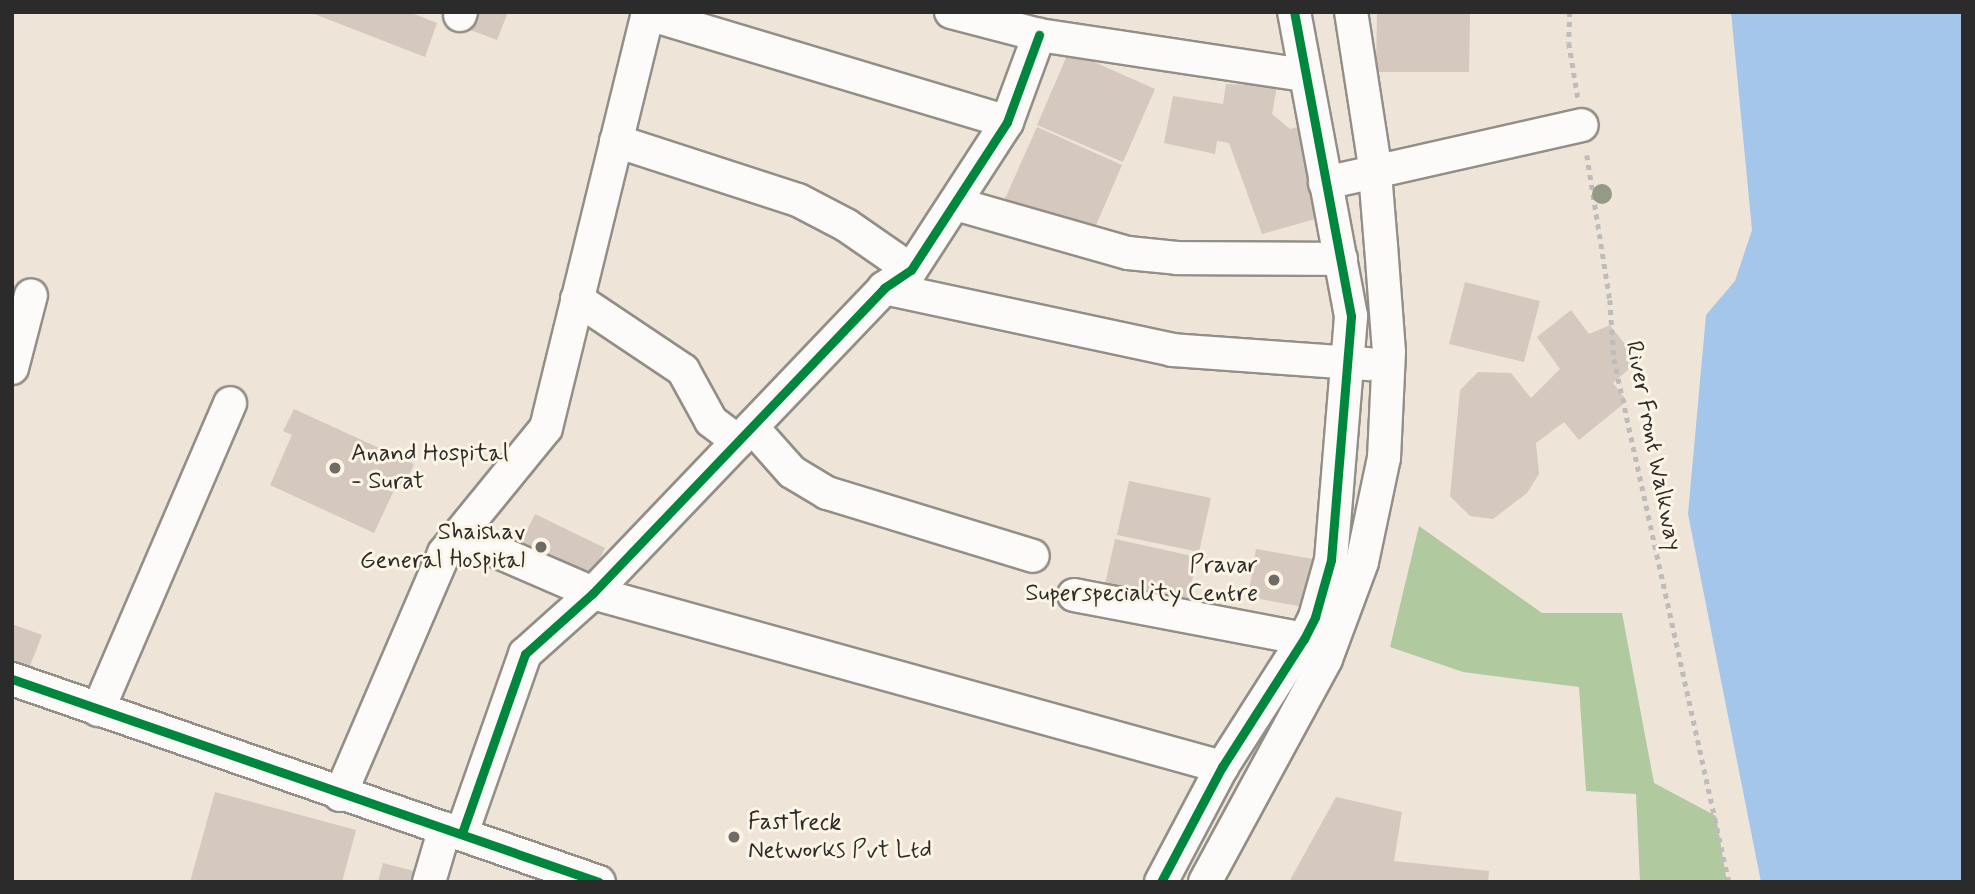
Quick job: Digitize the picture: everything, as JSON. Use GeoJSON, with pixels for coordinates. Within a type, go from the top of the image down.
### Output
{"type":"FeatureCollection","features":[{"type":"Feature","properties":{"kind":"street"},"geometry":{"type":"LineString","coordinates":[[951,12],[1039,35],[1302,75]]}},
{"type":"Feature","properties":{"kind":"street"},"geometry":{"type":"LineString","coordinates":[[1161,882],[1222,767],[1304,639],[1319,606],[1331,560],[1351,316],[1302,75],[1294,12]]}},
{"type":"Feature","properties":{"kind":"street"},"geometry":{"type":"LineString","coordinates":[[1205,882],[1326,659],[1362,562],[1384,458],[1388,364],[1375,172],[1351,12]]}},
{"type":"Feature","properties":{"kind":"street"},"geometry":{"type":"LineString","coordinates":[[340,795],[444,553],[545,428],[648,13],[1007,122]]}},
{"type":"Feature","properties":{"kind":"street"},"geometry":{"type":"LineString","coordinates":[[429,882],[454,830],[525,654],[593,593],[884,288],[911,270],[1007,122],[1039,35]]}},
{"type":"Feature","properties":{"kind":"street"},"geometry":{"type":"LineString","coordinates":[[1325,183],[1582,125]]}},
{"type":"Feature","properties":{"kind":"street"},"geometry":{"type":"LineString","coordinates":[[616,141],[797,200],[846,225],[911,270]]}},
{"type":"Feature","properties":{"kind":"street"},"geometry":{"type":"LineString","coordinates":[[956,204],[1128,253],[1177,258],[1341,259]]}},
{"type":"Feature","properties":{"kind":"street"},"geometry":{"type":"LineString","coordinates":[[884,288],[1172,350],[1388,364]]}},
{"type":"Feature","properties":{"kind":"street"},"geometry":{"type":"LineString","coordinates":[[12,368],[31,295]]}},
{"type":"Feature","properties":{"kind":"street"},"geometry":{"type":"LineString","coordinates":[[577,299],[683,370],[711,421],[745,434],[792,472],[827,493],[1033,556]]}},
{"type":"Feature","properties":{"kind":"street"},"geometry":{"type":"LineString","coordinates":[[98,710],[230,403]]}},
{"type":"Feature","properties":{"kind":"street"},"geometry":{"type":"LineString","coordinates":[[459,534],[593,593],[1222,767]]}},
{"type":"Feature","properties":{"kind":"street"},"geometry":{"type":"LineString","coordinates":[[1074,595],[1304,639]]}},
{"type":"Feature","properties":{"kind":"street"},"geometry":{"type":"LineString","coordinates":[[12,679],[340,795],[454,830],[599,882]]}},
{"type":"Feature","properties":{"kind":"green space"},"geometry":{"type":"Polygon","coordinates":[[[1419,526],[1542,613],[1622,613],[1654,783],[1716,816],[1727,882],[1640,882],[1636,794],[1586,791],[1579,687],[1463,672],[1390,647],[1419,526]]]}},
{"type":"Feature","properties":{"kind":"water"},"geometry":{"type":"Polygon","coordinates":[[[1731,12],[1963,12],[1963,882],[1761,882],[1688,514],[1706,315],[1735,281],[1752,230],[1731,12]]]}},
{"type":"Feature","properties":{"kind":"building"},"geometry":{"type":"Polygon","coordinates":[[[309,12],[409,12],[437,23],[425,57],[309,12]]]}},
{"type":"Feature","properties":{"kind":"building"},"geometry":{"type":"Polygon","coordinates":[[[471,12],[508,12],[497,40],[465,28],[471,12]]]}},
{"type":"Feature","properties":{"kind":"building"},"geometry":{"type":"Polygon","coordinates":[[[1377,12],[1470,12],[1469,72],[1376,72],[1377,12]]]}},
{"type":"Feature","properties":{"kind":"building"},"geometry":{"type":"Polygon","coordinates":[[[1069,51],[1155,89],[1123,162],[1037,125],[1069,51]]]}},
{"type":"Feature","properties":{"kind":"building"},"geometry":{"type":"Polygon","coordinates":[[[1226,84],[1277,86],[1272,114],[1290,129],[1301,126],[1319,218],[1262,234],[1229,143],[1217,141],[1215,154],[1164,143],[1173,96],[1223,104],[1226,84]]]}},
{"type":"Feature","properties":{"kind":"building"},"geometry":{"type":"Polygon","coordinates":[[[1037,127],[1122,165],[1090,239],[1004,201],[1037,127]]]}},
{"type":"Feature","properties":{"kind":"building"},"geometry":{"type":"Polygon","coordinates":[[[1465,282],[1540,301],[1524,362],[1449,344],[1465,282]]]}},
{"type":"Feature","properties":{"kind":"building"},"geometry":{"type":"Polygon","coordinates":[[[1571,310],[1589,334],[1610,325],[1638,361],[1613,383],[1627,401],[1579,440],[1564,422],[1536,443],[1539,474],[1527,493],[1493,519],[1470,516],[1450,496],[1460,390],[1478,372],[1511,373],[1531,398],[1560,369],[1537,337],[1571,310]]]}},
{"type":"Feature","properties":{"kind":"building"},"geometry":{"type":"Polygon","coordinates":[[[294,409],[414,464],[404,487],[397,484],[374,533],[270,485],[292,435],[283,431],[294,409]]]}},
{"type":"Feature","properties":{"kind":"building"},"geometry":{"type":"Polygon","coordinates":[[[1129,481],[1211,498],[1199,552],[1117,535],[1129,481]]]}},
{"type":"Feature","properties":{"kind":"building"},"geometry":{"type":"Polygon","coordinates":[[[535,514],[605,548],[589,582],[518,548],[535,514]]]}},
{"type":"Feature","properties":{"kind":"building"},"geometry":{"type":"Polygon","coordinates":[[[1115,539],[1197,557],[1186,610],[1103,593],[1115,539]]]}},
{"type":"Feature","properties":{"kind":"building"},"geometry":{"type":"Polygon","coordinates":[[[1256,549],[1319,560],[1310,608],[1248,597],[1256,549]]]}},
{"type":"Feature","properties":{"kind":"building"},"geometry":{"type":"Polygon","coordinates":[[[12,624],[42,635],[28,671],[12,666],[12,624]]]}},
{"type":"Feature","properties":{"kind":"building"},"geometry":{"type":"Polygon","coordinates":[[[215,792],[356,830],[342,882],[190,882],[215,792]]]}},
{"type":"Feature","properties":{"kind":"building"},"geometry":{"type":"Polygon","coordinates":[[[1336,797],[1402,812],[1394,861],[1489,871],[1488,882],[1289,882],[1336,797]]]}},
{"type":"Feature","properties":{"kind":"building"},"geometry":{"type":"Polygon","coordinates":[[[383,863],[422,873],[420,882],[378,882],[383,863]]]}},
{"type":"Feature","properties":{"kind":"cycle path"},"geometry":{"type":"LineString","coordinates":[[1161,882],[1222,767],[1304,639],[1315,617],[1331,560],[1351,316],[1294,12]]}},
{"type":"Feature","properties":{"kind":"cycle path"},"geometry":{"type":"LineString","coordinates":[[462,833],[525,654],[593,593],[884,288],[911,270],[1007,122],[1039,35]]}},
{"type":"Feature","properties":{"kind":"cycle path"},"geometry":{"type":"LineString","coordinates":[[12,679],[599,882]]}},
{"type":"Feature","properties":{"kind":"place","name":"Anand Hospital - Surat"},"geometry":{"type":"Point","coordinates":[335,468]}},
{"type":"Feature","properties":{"kind":"place","name":"Shaishav General Hospital"},"geometry":{"type":"Point","coordinates":[541,547]}},
{"type":"Feature","properties":{"kind":"place","name":"Pravar Superspeciality Centre"},"geometry":{"type":"Point","coordinates":[1274,580]}},
{"type":"Feature","properties":{"kind":"place","name":"FastTreck Networks Pvt Ltd"},"geometry":{"type":"Point","coordinates":[734,837]}}]}
